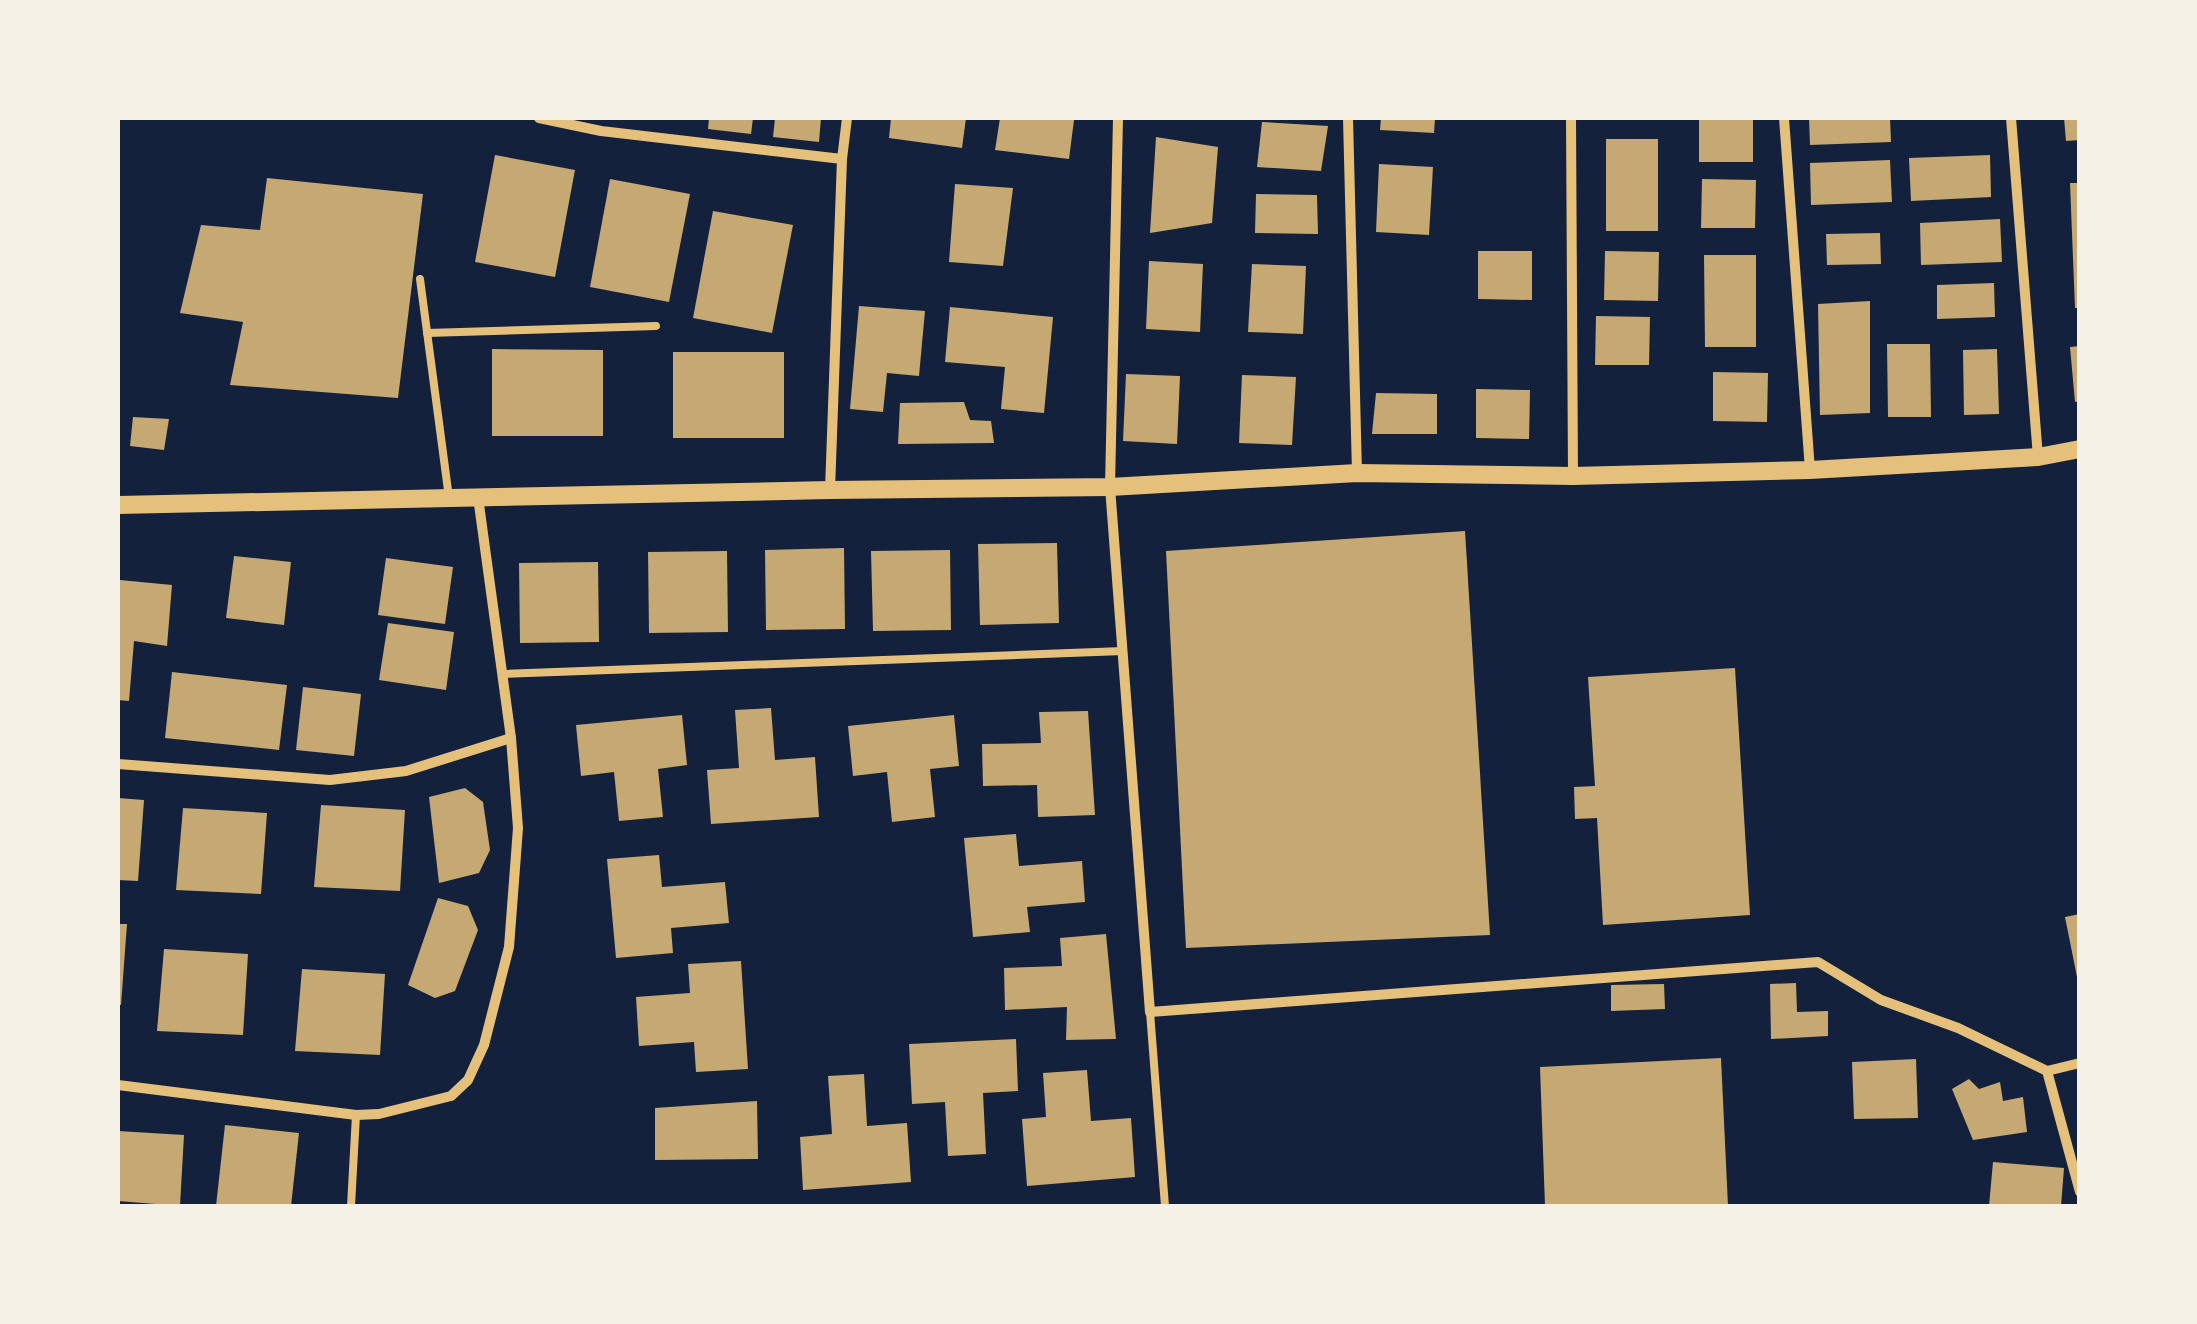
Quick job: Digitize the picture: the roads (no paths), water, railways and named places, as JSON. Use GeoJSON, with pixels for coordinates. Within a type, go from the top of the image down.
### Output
{"type":"FeatureCollection","features":[{"type":"Feature","properties":{"kind":"street"},"geometry":{"type":"LineString","coordinates":[[539,118],[601,132],[842,159]]}},
{"type":"Feature","properties":{"kind":"street"},"geometry":{"type":"LineString","coordinates":[[601,132],[603,118]]}},
{"type":"Feature","properties":{"kind":"street"},"geometry":{"type":"LineString","coordinates":[[830,490],[842,159],[847,118]]}},
{"type":"Feature","properties":{"kind":"street"},"geometry":{"type":"LineString","coordinates":[[1118,118],[1110,488],[1150,1012],[1818,962],[1881,1000],[1958,1028],[2047,1071],[2080,1064]]}},
{"type":"Feature","properties":{"kind":"street"},"geometry":{"type":"LineString","coordinates":[[1348,118],[1357,474]]}},
{"type":"Feature","properties":{"kind":"street"},"geometry":{"type":"LineString","coordinates":[[1571,118],[1574,476]]}},
{"type":"Feature","properties":{"kind":"street"},"geometry":{"type":"LineString","coordinates":[[1784,118],[1810,470]]}},
{"type":"Feature","properties":{"kind":"street"},"geometry":{"type":"LineString","coordinates":[[2011,118],[2038,458]]}},
{"type":"Feature","properties":{"kind":"street"},"geometry":{"type":"LineString","coordinates":[[118,505],[1110,488],[1357,474],[1574,476],[1810,470],[2038,458],[2080,449]]}},
{"type":"Feature","properties":{"kind":"street"},"geometry":{"type":"LineString","coordinates":[[118,1085],[356,1115],[380,1114],[452,1096],[468,1080],[484,1045],[509,947],[518,828],[511,738],[478,498]]}},
{"type":"Feature","properties":{"kind":"street"},"geometry":{"type":"LineString","coordinates":[[118,764],[330,780],[406,771],[511,738]]}},
{"type":"Feature","properties":{"kind":"street"},"geometry":{"type":"LineString","coordinates":[[2047,1071],[2080,1192]]}},
{"type":"Feature","properties":{"kind":"lane"},"geometry":{"type":"LineString","coordinates":[[420,280],[449,498]]}},
{"type":"Feature","properties":{"kind":"lane"},"geometry":{"type":"LineString","coordinates":[[427,332],[656,326]]}},
{"type":"Feature","properties":{"kind":"lane"},"geometry":{"type":"LineString","coordinates":[[503,674],[1123,651]]}},
{"type":"Feature","properties":{"kind":"lane"},"geometry":{"type":"LineString","coordinates":[[1150,1012],[1165,1206]]}},
{"type":"Feature","properties":{"kind":"lane"},"geometry":{"type":"LineString","coordinates":[[351,1206],[356,1115]]}}]}
